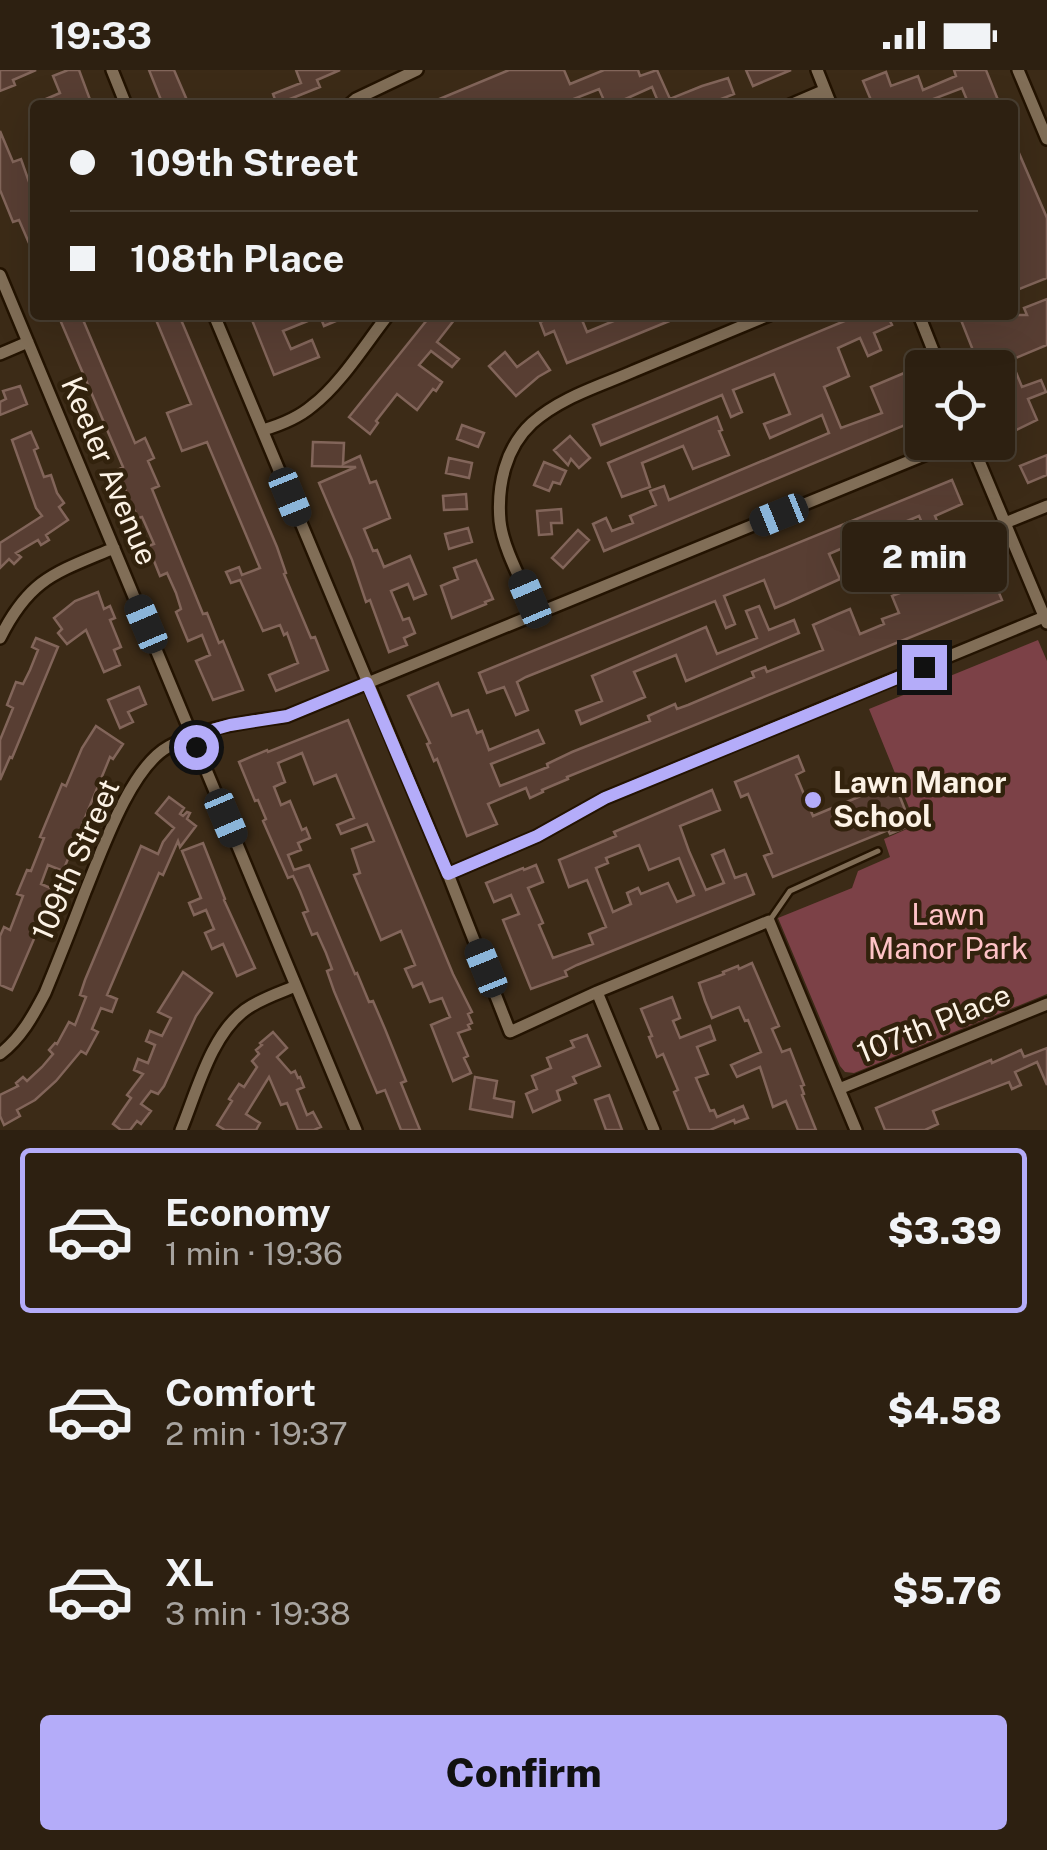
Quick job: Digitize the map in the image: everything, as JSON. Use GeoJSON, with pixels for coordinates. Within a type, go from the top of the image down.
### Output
{"type":"FeatureCollection","features":[{"type":"Feature","properties":{"kind":"street"},"geometry":{"type":"LineString","coordinates":[[112,70],[124,100]]}},
{"type":"Feature","properties":{"kind":"street"},"geometry":{"type":"LineString","coordinates":[[355,100],[418,70]]}},
{"type":"Feature","properties":{"kind":"street"},"geometry":{"type":"LineString","coordinates":[[817,70],[829,100]]}},
{"type":"Feature","properties":{"kind":"street"},"geometry":{"type":"LineString","coordinates":[[1018,70],[1047,140]]}},
{"type":"Feature","properties":{"kind":"street"},"geometry":{"type":"LineString","coordinates":[[802,100],[825,90]]}},
{"type":"Feature","properties":{"kind":"street","name":"Keeler Avenue"},"geometry":{"type":"LineString","coordinates":[[0,275],[356,1130]]}},
{"type":"Feature","properties":{"kind":"street"},"geometry":{"type":"LineString","coordinates":[[216,320],[510,1032],[769,922],[856,1130]]}},
{"type":"Feature","properties":{"kind":"street"},"geometry":{"type":"LineString","coordinates":[[262,430],[295,417],[326,394],[384,320]]}},
{"type":"Feature","properties":{"kind":"street"},"geometry":{"type":"LineString","coordinates":[[536,614],[500,523],[505,467],[530,425],[568,398],[757,320]]}},
{"type":"Feature","properties":{"kind":"street"},"geometry":{"type":"LineString","coordinates":[[920,320],[933,350]]}},
{"type":"Feature","properties":{"kind":"street"},"geometry":{"type":"LineString","coordinates":[[0,354],[28,342]]}},
{"type":"Feature","properties":{"kind":"street","name":"109th Street"},"geometry":{"type":"LineString","coordinates":[[0,1054],[32,1019],[46,993],[116,815],[148,763],[164,748],[230,725],[287,716],[912,460]]}},
{"type":"Feature","properties":{"kind":"street"},"geometry":{"type":"LineString","coordinates":[[448,874],[537,836],[605,798],[1046,620],[979,460]]}},
{"type":"Feature","properties":{"kind":"street"},"geometry":{"type":"LineString","coordinates":[[1005,523],[1047,506]]}},
{"type":"Feature","properties":{"kind":"street"},"geometry":{"type":"LineString","coordinates":[[0,638],[15,608],[35,587],[53,574],[114,548]]}},
{"type":"Feature","properties":{"kind":"street"},"geometry":{"type":"LineString","coordinates":[[181,1130],[217,1042],[228,1026],[255,1003],[296,986]]}},
{"type":"Feature","properties":{"kind":"street"},"geometry":{"type":"LineString","coordinates":[[597,992],[654,1130]]}},
{"type":"Feature","properties":{"kind":"street","name":"107th Place"},"geometry":{"type":"LineString","coordinates":[[839,1089],[1047,1004]]}},
{"type":"Feature","properties":{"kind":"lane"},"geometry":{"type":"LineString","coordinates":[[769,922],[790,891],[878,852]]}},
{"type":"Feature","properties":{"kind":"green space","name":"Lawn Manor Park"},"geometry":{"type":"Polygon","coordinates":[[[1038,640],[1047,661],[1047,994],[854,1073],[845,1072],[778,918],[852,888],[858,871],[890,857],[884,839],[916,825],[869,709],[1038,640]]]}},
{"type":"Feature","properties":{"kind":"building"},"geometry":{"type":"Polygon","coordinates":[[[0,70],[36,70],[0,91],[0,70]]]}},
{"type":"Feature","properties":{"kind":"building"},"geometry":{"type":"Polygon","coordinates":[[[79,70],[90,100],[44,100],[60,93],[53,76],[79,70]]]}},
{"type":"Feature","properties":{"kind":"building"},"geometry":{"type":"Polygon","coordinates":[[[149,70],[174,70],[186,98],[161,100],[149,70]]]}},
{"type":"Feature","properties":{"kind":"building"},"geometry":{"type":"Polygon","coordinates":[[[296,70],[340,70],[317,80],[320,87],[290,100],[275,100],[273,94],[301,83],[296,70]]]}},
{"type":"Feature","properties":{"kind":"building"},"geometry":{"type":"Polygon","coordinates":[[[509,70],[564,70],[570,84],[604,70],[638,70],[640,76],[657,70],[670,99],[728,78],[734,94],[719,100],[657,100],[652,87],[623,100],[604,100],[599,89],[571,100],[437,100],[509,70]]]}},
{"type":"Feature","properties":{"kind":"building"},"geometry":{"type":"Polygon","coordinates":[[[746,70],[791,70],[753,86],[746,70]]]}},
{"type":"Feature","properties":{"kind":"building"},"geometry":{"type":"Polygon","coordinates":[[[954,70],[986,70],[998,100],[967,100],[962,88],[931,100],[871,100],[863,81],[886,72],[891,86],[918,76],[923,90],[956,76],[954,70]]]}},
{"type":"Feature","properties":{"kind":"building"},"geometry":{"type":"Polygon","coordinates":[[[0,131],[13,162],[21,159],[30,185],[30,245],[19,220],[13,222],[0,190],[0,131]]]}},
{"type":"Feature","properties":{"kind":"building"},"geometry":{"type":"Polygon","coordinates":[[[1018,151],[1047,218],[1047,278],[1018,290],[1018,151]]]}},
{"type":"Feature","properties":{"kind":"building"},"geometry":{"type":"Polygon","coordinates":[[[1047,299],[1047,345],[1015,358],[1015,350],[973,350],[961,320],[1018,320],[1018,315],[1027,315],[1024,308],[1047,299]]]}},
{"type":"Feature","properties":{"kind":"building"},"geometry":{"type":"Polygon","coordinates":[[[60,320],[83,320],[135,443],[145,438],[154,458],[148,461],[159,486],[152,489],[203,614],[207,613],[219,643],[223,641],[243,690],[213,700],[196,661],[210,655],[202,635],[188,641],[176,612],[181,609],[176,593],[167,573],[160,576],[148,546],[154,544],[121,481],[117,470],[123,467],[60,320]]]}},
{"type":"Feature","properties":{"kind":"building"},"geometry":{"type":"Polygon","coordinates":[[[156,320],[181,320],[277,547],[284,574],[328,670],[276,691],[269,675],[298,663],[287,633],[284,635],[280,625],[263,631],[240,580],[231,583],[226,572],[239,567],[242,575],[260,568],[207,442],[182,451],[167,413],[191,404],[156,320]]]}},
{"type":"Feature","properties":{"kind":"building"},"geometry":{"type":"Polygon","coordinates":[[[252,320],[310,320],[283,331],[291,349],[312,340],[319,357],[274,375],[252,320]]]}},
{"type":"Feature","properties":{"kind":"building"},"geometry":{"type":"Polygon","coordinates":[[[427,320],[454,320],[437,342],[459,359],[452,367],[431,351],[419,365],[442,382],[417,410],[397,394],[370,434],[349,417],[427,320]]]}},
{"type":"Feature","properties":{"kind":"building"},"geometry":{"type":"Polygon","coordinates":[[[582,320],[587,332],[616,320],[672,320],[567,363],[554,331],[545,335],[540,322],[582,320]]]}},
{"type":"Feature","properties":{"kind":"building"},"geometry":{"type":"Polygon","coordinates":[[[847,320],[890,320],[892,325],[874,333],[881,350],[868,356],[860,338],[838,348],[849,376],[824,387],[841,428],[882,413],[871,387],[905,373],[905,425],[604,551],[593,524],[606,518],[612,531],[633,523],[630,516],[656,505],[650,491],[664,486],[669,500],[829,433],[822,415],[770,438],[764,424],[790,414],[774,374],[733,390],[742,412],[731,417],[722,395],[601,445],[593,425],[847,320]]]}},
{"type":"Feature","properties":{"kind":"building"},"geometry":{"type":"Polygon","coordinates":[[[505,352],[517,367],[538,352],[550,370],[516,396],[489,366],[505,352]]]}},
{"type":"Feature","properties":{"kind":"building"},"geometry":{"type":"Polygon","coordinates":[[[1015,370],[1022,387],[1041,380],[1046,392],[1028,399],[1037,420],[1015,431],[1015,370]]]}},
{"type":"Feature","properties":{"kind":"building"},"geometry":{"type":"Polygon","coordinates":[[[20,386],[27,404],[0,415],[0,402],[6,399],[3,391],[20,386]]]}},
{"type":"Feature","properties":{"kind":"building"},"geometry":{"type":"Polygon","coordinates":[[[717,417],[729,455],[693,469],[683,446],[642,463],[650,487],[622,497],[608,463],[717,417]]]}},
{"type":"Feature","properties":{"kind":"building"},"geometry":{"type":"Polygon","coordinates":[[[462,425],[484,433],[478,447],[457,439],[462,425]]]}},
{"type":"Feature","properties":{"kind":"building"},"geometry":{"type":"Polygon","coordinates":[[[31,432],[44,477],[51,475],[64,503],[59,507],[68,520],[46,535],[49,540],[41,545],[38,540],[16,553],[21,557],[14,564],[9,559],[0,568],[0,543],[42,516],[12,440],[31,432]]]}},
{"type":"Feature","properties":{"kind":"building"},"geometry":{"type":"Polygon","coordinates":[[[570,436],[590,458],[579,468],[571,459],[568,465],[554,450],[570,436]]]}},
{"type":"Feature","properties":{"kind":"building"},"geometry":{"type":"Polygon","coordinates":[[[313,442],[344,443],[343,464],[360,456],[370,483],[376,481],[390,518],[364,529],[373,551],[377,550],[384,567],[410,556],[426,594],[414,599],[408,584],[391,591],[403,620],[409,618],[415,633],[404,638],[407,645],[389,652],[319,483],[356,467],[312,466],[313,442]]]}},
{"type":"Feature","properties":{"kind":"building"},"geometry":{"type":"Polygon","coordinates":[[[1047,455],[1047,475],[1028,483],[1020,466],[1047,455]]]}},
{"type":"Feature","properties":{"kind":"building"},"geometry":{"type":"Polygon","coordinates":[[[449,458],[472,463],[469,478],[446,473],[449,458]]]}},
{"type":"Feature","properties":{"kind":"building"},"geometry":{"type":"Polygon","coordinates":[[[544,462],[566,471],[560,484],[553,482],[549,491],[534,485],[544,462]]]}},
{"type":"Feature","properties":{"kind":"building"},"geometry":{"type":"Polygon","coordinates":[[[952,480],[962,504],[935,516],[944,538],[931,544],[919,516],[881,532],[893,561],[856,578],[851,565],[877,554],[870,536],[829,554],[840,579],[775,608],[764,580],[724,596],[735,624],[726,628],[715,601],[526,677],[517,682],[528,710],[516,715],[504,687],[487,693],[479,673],[952,480]]]}},
{"type":"Feature","properties":{"kind":"building"},"geometry":{"type":"Polygon","coordinates":[[[466,494],[467,509],[444,510],[443,496],[466,494]]]}},
{"type":"Feature","properties":{"kind":"building"},"geometry":{"type":"Polygon","coordinates":[[[561,509],[562,523],[551,523],[552,534],[539,535],[537,511],[561,509]]]}},
{"type":"Feature","properties":{"kind":"building"},"geometry":{"type":"Polygon","coordinates":[[[468,528],[472,542],[449,549],[445,534],[468,528]]]}},
{"type":"Feature","properties":{"kind":"building"},"geometry":{"type":"Polygon","coordinates":[[[578,530],[589,540],[563,568],[552,558],[578,530]]]}},
{"type":"Feature","properties":{"kind":"building"},"geometry":{"type":"Polygon","coordinates":[[[476,560],[493,599],[452,618],[441,586],[458,579],[454,568],[476,560]]]}},
{"type":"Feature","properties":{"kind":"building"},"geometry":{"type":"Polygon","coordinates":[[[958,574],[963,586],[991,574],[1002,600],[567,777],[530,798],[526,788],[488,804],[497,824],[467,836],[408,696],[438,683],[452,716],[468,710],[489,750],[538,730],[544,743],[491,764],[500,786],[650,721],[648,716],[675,704],[677,709],[688,705],[754,677],[752,672],[765,667],[767,672],[823,650],[813,625],[850,609],[860,634],[899,613],[892,596],[958,574]]]}},
{"type":"Feature","properties":{"kind":"building"},"geometry":{"type":"Polygon","coordinates":[[[98,592],[104,609],[110,606],[115,618],[110,620],[121,647],[114,650],[120,665],[104,672],[86,630],[67,644],[58,633],[62,629],[54,618],[75,601],[98,592]]]}},
{"type":"Feature","properties":{"kind":"building"},"geometry":{"type":"Polygon","coordinates":[[[759,606],[769,630],[794,620],[799,633],[686,681],[676,655],[634,672],[645,697],[581,724],[576,711],[602,701],[592,676],[706,627],[717,654],[757,638],[746,611],[759,606]]]}},
{"type":"Feature","properties":{"kind":"building"},"geometry":{"type":"Polygon","coordinates":[[[36,638],[58,647],[0,780],[0,740],[13,708],[7,705],[16,682],[23,684],[30,670],[38,650],[32,647],[36,638]]]}},
{"type":"Feature","properties":{"kind":"building"},"geometry":{"type":"Polygon","coordinates":[[[139,687],[146,704],[128,712],[133,722],[120,728],[108,700],[139,687]]]}},
{"type":"Feature","properties":{"kind":"building"},"geometry":{"type":"Polygon","coordinates":[[[348,720],[472,1012],[468,1014],[470,1029],[458,1033],[471,1073],[453,1081],[431,1025],[450,1017],[442,998],[430,1002],[422,983],[413,987],[405,969],[415,965],[401,931],[381,940],[354,875],[360,873],[352,849],[374,841],[367,824],[341,834],[337,825],[354,818],[336,775],[314,784],[302,753],[278,763],[285,782],[274,787],[281,805],[290,801],[302,830],[306,828],[310,838],[298,843],[301,850],[288,855],[294,870],[309,865],[355,974],[385,1029],[420,1130],[401,1130],[385,1090],[377,1093],[334,991],[326,953],[317,933],[312,935],[300,891],[293,876],[288,878],[239,762],[348,720]]]}},
{"type":"Feature","properties":{"kind":"building"},"geometry":{"type":"Polygon","coordinates":[[[96,726],[123,744],[113,759],[110,757],[63,871],[48,865],[41,884],[55,890],[12,990],[0,985],[0,936],[4,927],[10,930],[23,896],[17,894],[27,870],[31,871],[62,784],[66,786],[96,726]]]}},
{"type":"Feature","properties":{"kind":"building"},"geometry":{"type":"Polygon","coordinates":[[[798,756],[804,771],[796,775],[813,816],[893,779],[911,825],[890,834],[888,830],[773,877],[764,856],[772,853],[748,794],[741,797],[735,782],[798,756]]]}},
{"type":"Feature","properties":{"kind":"building"},"geometry":{"type":"Polygon","coordinates":[[[712,790],[720,810],[680,826],[689,851],[706,890],[724,883],[712,855],[724,850],[735,878],[746,874],[754,894],[577,965],[565,971],[567,976],[531,989],[503,920],[519,914],[511,895],[494,902],[486,883],[536,865],[543,882],[528,888],[553,958],[593,944],[589,934],[606,927],[587,880],[569,887],[559,860],[616,836],[614,832],[712,790]],[[639,845],[606,858],[608,863],[596,868],[613,912],[631,904],[627,893],[638,888],[641,894],[668,883],[677,902],[694,895],[679,858],[649,870],[639,845]]]}},
{"type":"Feature","properties":{"kind":"building"},"geometry":{"type":"Polygon","coordinates":[[[169,797],[184,808],[180,814],[190,813],[187,819],[196,826],[180,847],[178,841],[163,875],[159,873],[107,995],[117,999],[112,1012],[101,1008],[92,1029],[98,1032],[86,1054],[81,1051],[56,1081],[17,1110],[20,1116],[4,1125],[0,1095],[18,1086],[16,1083],[23,1077],[27,1081],[42,1067],[69,1022],[75,1025],[86,997],[80,995],[85,980],[141,846],[158,854],[174,828],[156,813],[169,797]]]}},
{"type":"Feature","properties":{"kind":"building"},"geometry":{"type":"Polygon","coordinates":[[[203,843],[255,968],[237,976],[223,944],[212,949],[205,933],[214,929],[206,910],[194,915],[189,903],[201,898],[182,851],[203,843]]]}},
{"type":"Feature","properties":{"kind":"building"},"geometry":{"type":"Polygon","coordinates":[[[752,963],[779,1026],[772,1029],[782,1052],[790,1049],[816,1130],[798,1130],[786,1101],[773,1107],[760,1067],[737,1077],[731,1065],[761,1052],[748,1020],[745,1021],[739,1007],[712,1018],[705,1001],[699,983],[752,963]]]}},
{"type":"Feature","properties":{"kind":"building"},"geometry":{"type":"Polygon","coordinates":[[[183,972],[212,993],[196,1016],[164,1086],[158,1094],[151,1091],[141,1104],[151,1111],[141,1124],[137,1121],[130,1130],[121,1130],[113,1124],[143,1074],[134,1070],[138,1059],[148,1063],[155,1045],[146,1041],[150,1031],[162,1036],[171,1018],[158,1012],[183,972]]]}},
{"type":"Feature","properties":{"kind":"building"},"geometry":{"type":"Polygon","coordinates":[[[672,997],[680,1018],[673,1021],[680,1038],[710,1026],[715,1040],[697,1047],[708,1074],[696,1078],[710,1111],[714,1110],[717,1117],[743,1106],[748,1118],[710,1130],[689,1130],[674,1092],[678,1090],[663,1054],[657,1057],[641,1009],[672,997]]]}},
{"type":"Feature","properties":{"kind":"building"},"geometry":{"type":"Polygon","coordinates":[[[273,1032],[287,1048],[277,1057],[300,1077],[304,1087],[297,1090],[307,1115],[313,1112],[321,1127],[298,1130],[287,1103],[281,1105],[269,1077],[246,1114],[260,1123],[256,1130],[225,1130],[217,1125],[232,1101],[229,1099],[239,1084],[244,1087],[257,1067],[252,1061],[259,1054],[256,1050],[273,1032]]]}},
{"type":"Feature","properties":{"kind":"building"},"geometry":{"type":"Polygon","coordinates":[[[587,1035],[600,1066],[573,1077],[576,1083],[557,1091],[560,1100],[533,1112],[526,1094],[537,1089],[532,1076],[551,1068],[547,1058],[574,1047],[571,1041],[587,1035]]]}},
{"type":"Feature","properties":{"kind":"building"},"geometry":{"type":"Polygon","coordinates":[[[1047,1048],[1047,1085],[1037,1062],[1015,1072],[1021,1085],[1012,1089],[1009,1082],[933,1111],[938,1124],[925,1130],[885,1130],[876,1108],[991,1060],[992,1063],[1021,1050],[1024,1057],[1047,1048]]]}},
{"type":"Feature","properties":{"kind":"building"},"geometry":{"type":"Polygon","coordinates":[[[475,1077],[497,1081],[494,1098],[514,1102],[512,1117],[470,1109],[475,1077]]]}},
{"type":"Feature","properties":{"kind":"building"},"geometry":{"type":"Polygon","coordinates":[[[609,1095],[622,1130],[606,1130],[595,1100],[609,1095]]]}},
{"type":"Feature","properties":{"kind":"place","name":"Lawn Manor School"},"geometry":{"type":"Point","coordinates":[813,800]}},
{"type":"Feature","properties":{"kind":"route"},"geometry":{"type":"LineString","coordinates":[[196,747],[191,736],[287,716],[367,683],[448,874],[537,836],[605,798],[924,667]]}}]}
